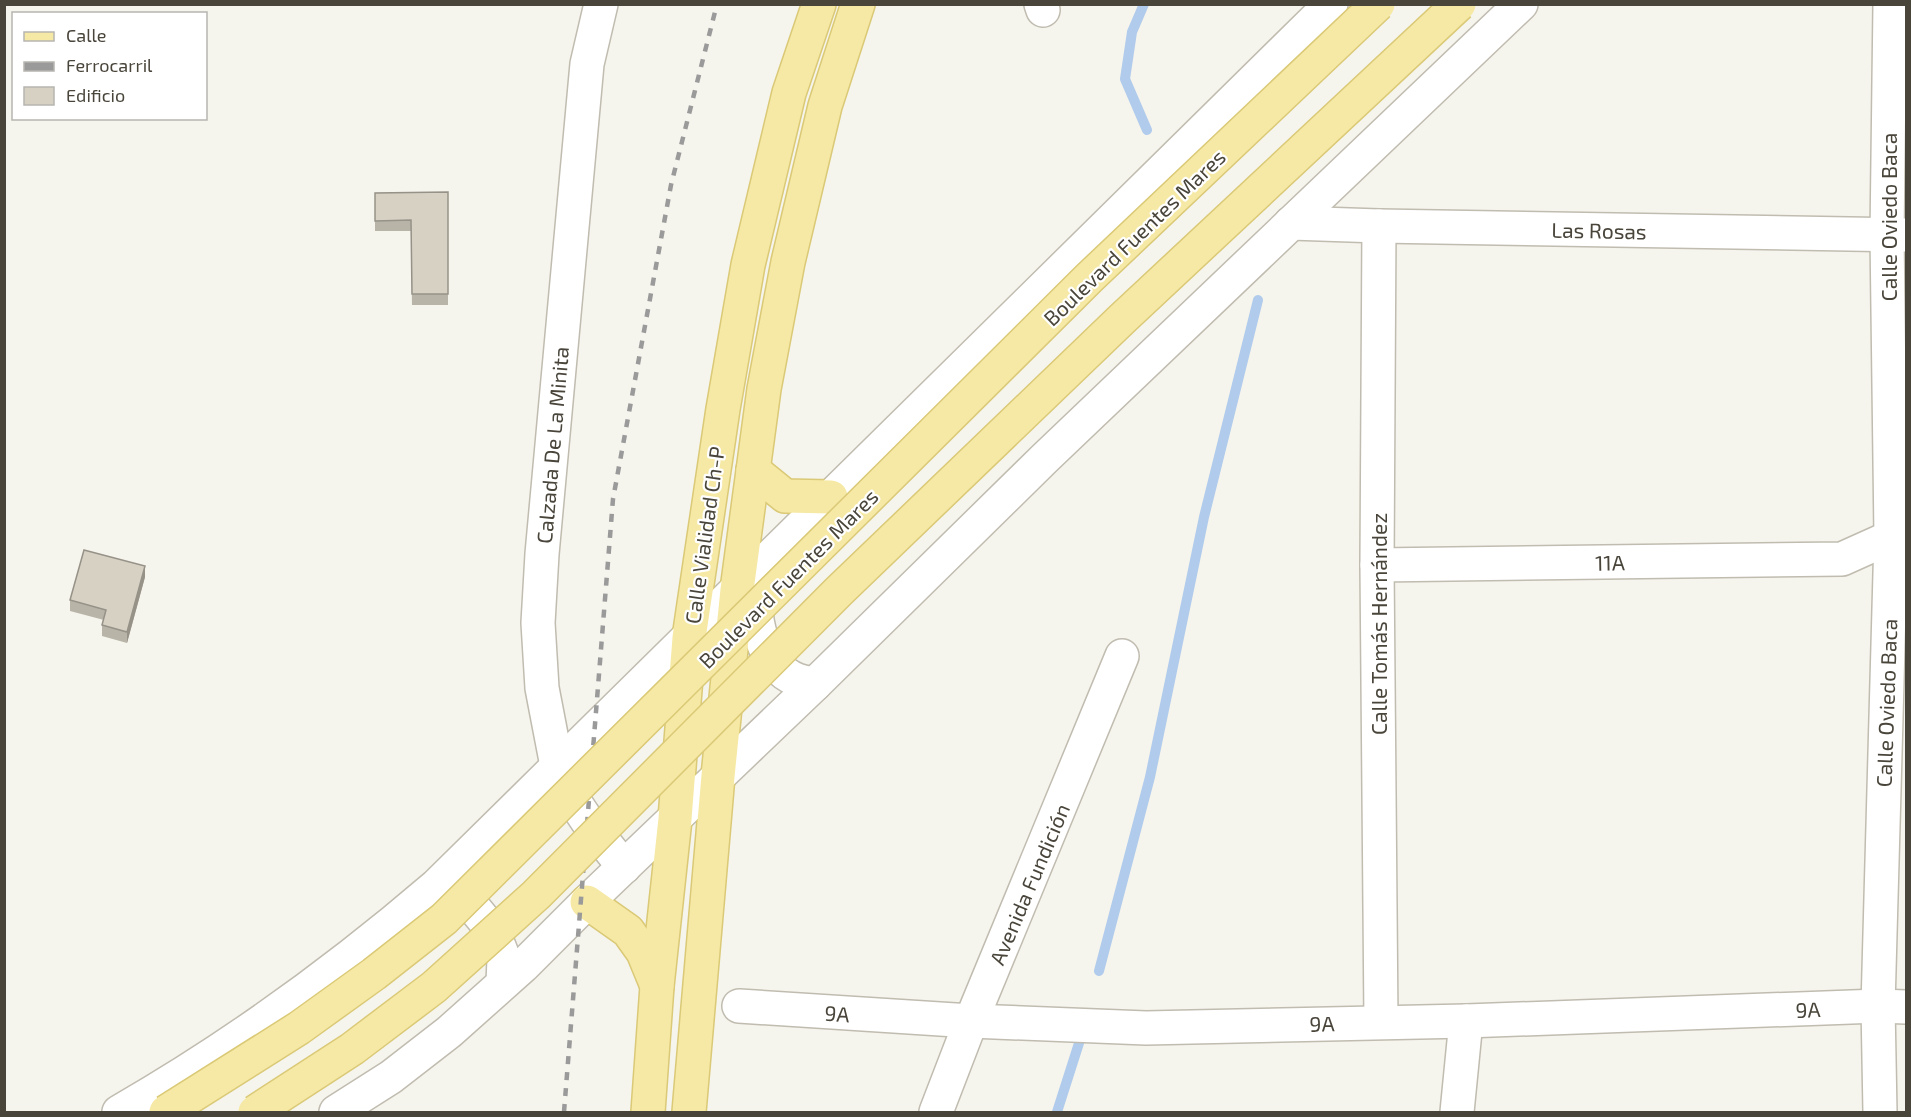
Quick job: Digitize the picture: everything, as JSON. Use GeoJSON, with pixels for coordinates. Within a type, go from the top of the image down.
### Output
{"type":"FeatureCollection","features":[{"type":"Feature","properties":{"kind":"main road","name":"Calle Vialidad Ch-P"},"geometry":{"type":"LineString","coordinates":[[648,1113],[657,986],[675,819],[689,638],[723,409],[748,265],[789,93],[819,4]]}},
{"type":"Feature","properties":{"kind":"main road","name":"Calle Vialidad Ch-P"},"geometry":{"type":"LineString","coordinates":[[689,1113],[717,776],[737,590],[764,389],[788,262],[825,106],[858,4]]}},
{"type":"Feature","properties":{"kind":"main road","name":"Boulevard Fuentes Mares"},"geometry":{"type":"LineString","coordinates":[[166,1113],[299,1028],[374,974],[444,919],[1089,278],[1378,4]]}},
{"type":"Feature","properties":{"kind":"main road"},"geometry":{"type":"LineString","coordinates":[[255,1113],[352,1049],[434,987],[536,895],[856,575],[1122,319],[1459,4]]}},
{"type":"Feature","properties":{"kind":"main road"},"geometry":{"type":"LineString","coordinates":[[753,470],[785,496],[831,497]]}},
{"type":"Feature","properties":{"kind":"main road"},"geometry":{"type":"LineString","coordinates":[[587,902],[628,931],[643,951],[657,986]]}},
{"type":"Feature","properties":{"kind":"street","name":"Calzada De La Minita"},"geometry":{"type":"LineString","coordinates":[[601,4],[587,64],[542,554],[538,623],[542,688],[557,766],[582,813],[624,867]]}},
{"type":"Feature","properties":{"kind":"street"},"geometry":{"type":"LineString","coordinates":[[119,1113],[176,1079],[282,1008],[381,933],[436,886],[1331,4]]}},
{"type":"Feature","properties":{"kind":"street"},"geometry":{"type":"LineString","coordinates":[[336,1113],[391,1077],[441,1038],[503,983],[815,684],[1044,459],[1521,4]]}},
{"type":"Feature","properties":{"kind":"street","name":"Calle Oviedo Baca"},"geometry":{"type":"LineString","coordinates":[[1880,1113],[1892,1007],[1898,584],[1897,235],[1890,4]]}},
{"type":"Feature","properties":{"kind":"street","name":"Las Rosas"},"geometry":{"type":"LineString","coordinates":[[1292,223],[1897,235]]}},
{"type":"Feature","properties":{"kind":"street","name":"Calle Tomás Hernández"},"geometry":{"type":"LineString","coordinates":[[1379,226],[1377,565],[1381,1022]]}},
{"type":"Feature","properties":{"kind":"street","name":"11A"},"geometry":{"type":"LineString","coordinates":[[1377,565],[1842,559],[1898,537]]}},
{"type":"Feature","properties":{"kind":"street","name":"11A"},"geometry":{"type":"LineString","coordinates":[[1842,559],[1898,584]]}},
{"type":"Feature","properties":{"kind":"street"},"geometry":{"type":"LineString","coordinates":[[763,564],[757,587],[757,615],[762,640],[771,659],[783,671],[796,680],[815,684]]}},
{"type":"Feature","properties":{"kind":"street","name":"Avenida Fundición"},"geometry":{"type":"LineString","coordinates":[[936,1113],[1122,656]]}},
{"type":"Feature","properties":{"kind":"street"},"geometry":{"type":"LineString","coordinates":[[436,886],[451,887],[460,891],[493,931],[504,959],[503,983]]}},
{"type":"Feature","properties":{"kind":"street","name":"9A"},"geometry":{"type":"LineString","coordinates":[[739,1006],[972,1021],[1146,1028],[1466,1021],[1892,1007]]}},
{"type":"Feature","properties":{"kind":"street"},"geometry":{"type":"LineString","coordinates":[[1456,1113],[1466,1021]]}},
{"type":"Feature","properties":{"kind":"building"},"geometry":{"type":"Polygon","coordinates":[[[448,192],[448,294],[412,294],[411,220],[375,221],[375,193],[448,192]]]}},
{"type":"Feature","properties":{"kind":"building"},"geometry":{"type":"Polygon","coordinates":[[[84,550],[145,566],[127,632],[102,625],[106,610],[70,600],[84,550]]]}},
{"type":"Feature","properties":{"kind":"waterway"},"geometry":{"type":"LineString","coordinates":[[1144,4],[1132,32],[1125,79],[1147,130]]}},
{"type":"Feature","properties":{"kind":"waterway"},"geometry":{"type":"LineString","coordinates":[[1099,971],[1150,777],[1204,517],[1258,300]]}},
{"type":"Feature","properties":{"kind":"waterway"},"geometry":{"type":"LineString","coordinates":[[1057,1112],[1080,1040]]}},
{"type":"Feature","properties":{"kind":"railway"},"geometry":{"type":"LineString","coordinates":[[564,1112],[613,499],[671,185],[717,4]]}}]}
